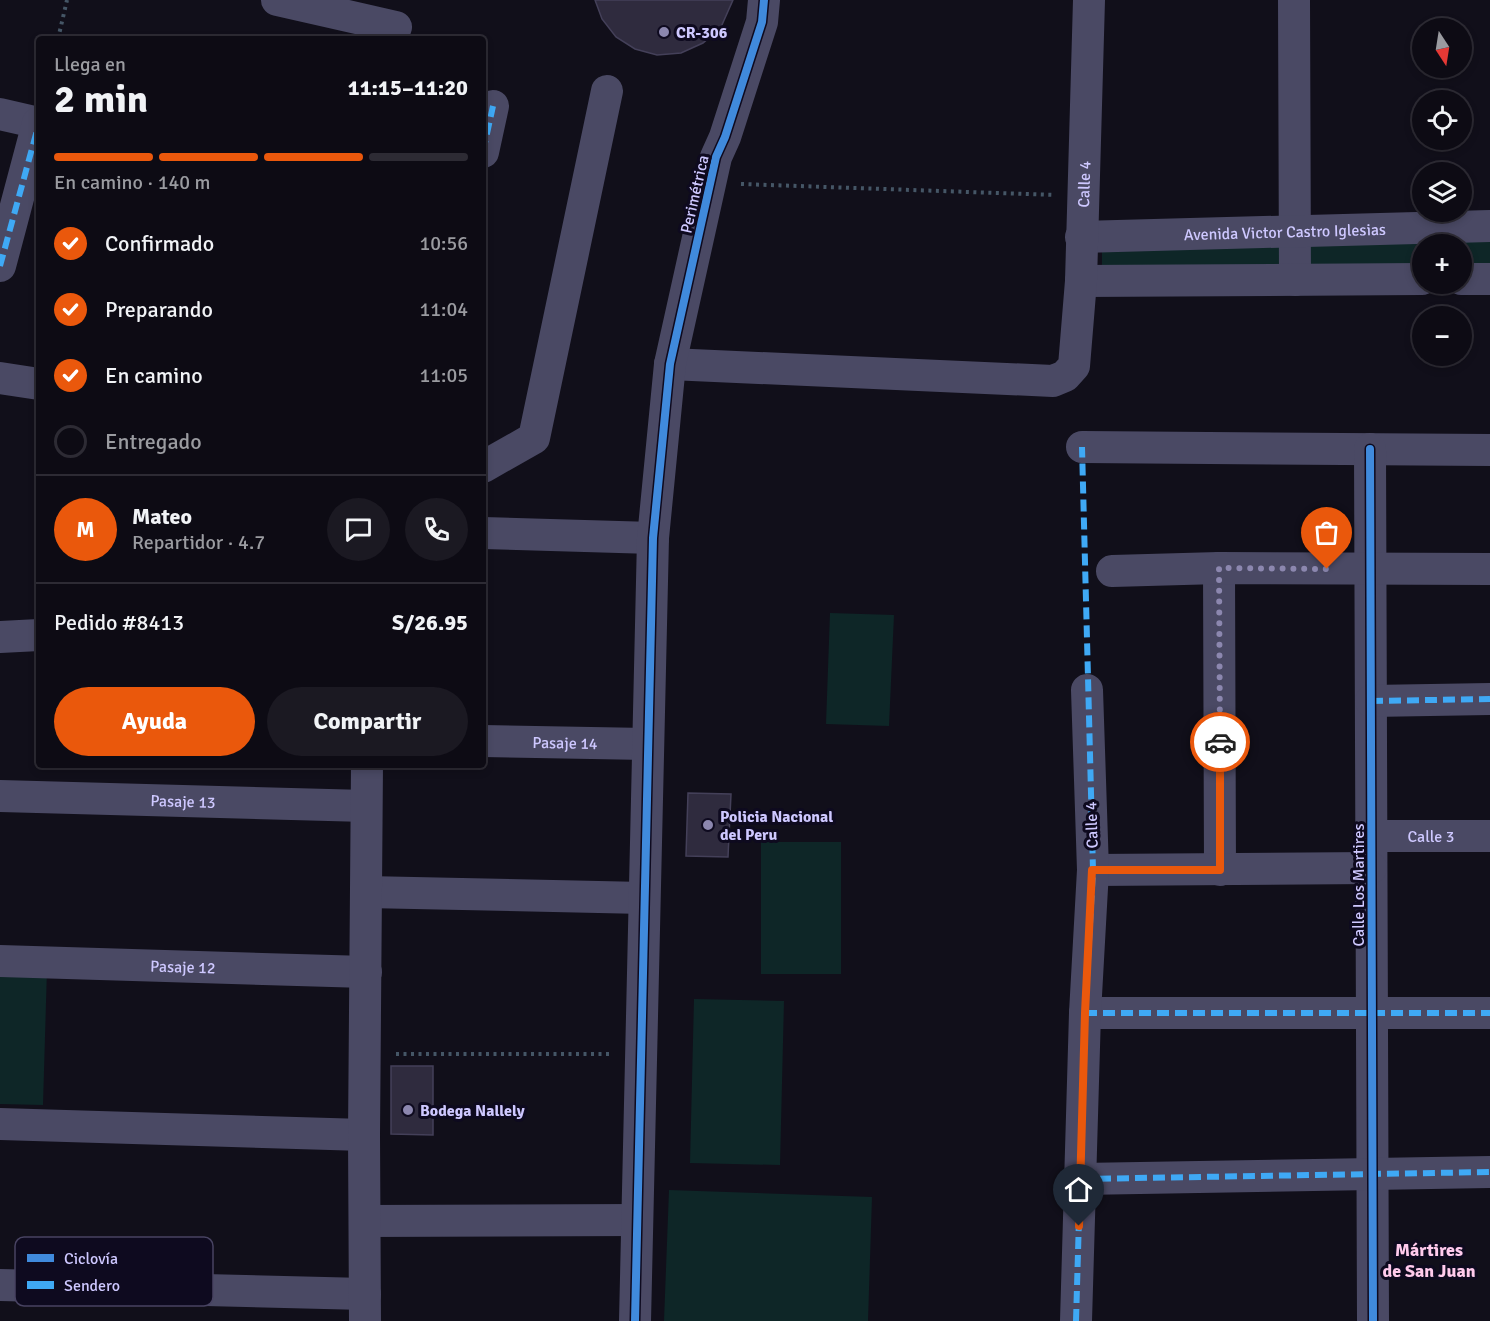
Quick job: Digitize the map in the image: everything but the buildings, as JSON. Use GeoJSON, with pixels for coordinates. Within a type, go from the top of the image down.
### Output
{"type":"FeatureCollection","features":[{"type":"Feature","properties":{"kind":"street"},"geometry":{"type":"LineString","coordinates":[[277,0],[396,27]]}},
{"type":"Feature","properties":{"kind":"street","name":"Perimétrica"},"geometry":{"type":"LineString","coordinates":[[635,1321],[653,538],[670,364],[716,157],[725,137],[762,22],[765,0]]}},
{"type":"Feature","properties":{"kind":"street","name":"Calle 4"},"geometry":{"type":"LineString","coordinates":[[670,364],[1053,381],[1065,376],[1074,366],[1081,281],[1089,0]]}},
{"type":"Feature","properties":{"kind":"street"},"geometry":{"type":"LineString","coordinates":[[1294,0],[1295,280]]}},
{"type":"Feature","properties":{"kind":"street"},"geometry":{"type":"LineString","coordinates":[[486,465],[534,438],[607,91]]}},
{"type":"Feature","properties":{"kind":"street"},"geometry":{"type":"LineString","coordinates":[[486,138],[493,106]]}},
{"type":"Feature","properties":{"kind":"street"},"geometry":{"type":"LineString","coordinates":[[0,114],[36,123]]}},
{"type":"Feature","properties":{"kind":"street"},"geometry":{"type":"LineString","coordinates":[[0,266],[36,131]]}},
{"type":"Feature","properties":{"kind":"street","name":"Avenida Victor Castro Iglesias"},"geometry":{"type":"LineString","coordinates":[[1081,237],[1490,226]]}},
{"type":"Feature","properties":{"kind":"street"},"geometry":{"type":"LineString","coordinates":[[1081,281],[1412,279]]}},
{"type":"Feature","properties":{"kind":"street"},"geometry":{"type":"LineString","coordinates":[[1472,279],[1490,279]]}},
{"type":"Feature","properties":{"kind":"street"},"geometry":{"type":"LineString","coordinates":[[0,378],[36,384]]}},
{"type":"Feature","properties":{"kind":"street"},"geometry":{"type":"LineString","coordinates":[[1082,447],[1490,450]]}},
{"type":"Feature","properties":{"kind":"street","name":"Calle Los Martires"},"geometry":{"type":"LineString","coordinates":[[1370,449],[1373,1321]]}},
{"type":"Feature","properties":{"kind":"street"},"geometry":{"type":"LineString","coordinates":[[486,533],[653,538]]}},
{"type":"Feature","properties":{"kind":"street"},"geometry":{"type":"LineString","coordinates":[[1219,568],[1220,870]]}},
{"type":"Feature","properties":{"kind":"street"},"geometry":{"type":"LineString","coordinates":[[1112,572],[1219,568],[1490,569]]}},
{"type":"Feature","properties":{"kind":"street"},"geometry":{"type":"LineString","coordinates":[[0,637],[36,635]]}},
{"type":"Feature","properties":{"kind":"street","name":"Calle 4"},"geometry":{"type":"LineString","coordinates":[[1076,1321],[1085,1013],[1092,870],[1087,690]]}},
{"type":"Feature","properties":{"kind":"street"},"geometry":{"type":"LineString","coordinates":[[1371,701],[1490,699]]}},
{"type":"Feature","properties":{"kind":"street","name":"Pasaje 14"},"geometry":{"type":"LineString","coordinates":[[486,741],[647,744]]}},
{"type":"Feature","properties":{"kind":"street"},"geometry":{"type":"LineString","coordinates":[[213,1298],[365,1308],[367,768]]}},
{"type":"Feature","properties":{"kind":"street","name":"Pasaje 13"},"geometry":{"type":"LineString","coordinates":[[0,796],[366,806]]}},
{"type":"Feature","properties":{"kind":"street","name":"Calle 3"},"geometry":{"type":"LineString","coordinates":[[1371,836],[1490,836]]}},
{"type":"Feature","properties":{"kind":"street"},"geometry":{"type":"LineString","coordinates":[[1092,870],[1371,868]]}},
{"type":"Feature","properties":{"kind":"street"},"geometry":{"type":"LineString","coordinates":[[366,892],[644,898]]}},
{"type":"Feature","properties":{"kind":"street","name":"Pasaje 12"},"geometry":{"type":"LineString","coordinates":[[0,961],[366,972]]}},
{"type":"Feature","properties":{"kind":"street"},"geometry":{"type":"LineString","coordinates":[[1085,1013],[1490,1012]]}},
{"type":"Feature","properties":{"kind":"street"},"geometry":{"type":"LineString","coordinates":[[0,1124],[364,1135]]}},
{"type":"Feature","properties":{"kind":"street"},"geometry":{"type":"LineString","coordinates":[[1081,1179],[1490,1172]]}},
{"type":"Feature","properties":{"kind":"street"},"geometry":{"type":"LineString","coordinates":[[365,1221],[637,1220]]}},
{"type":"Feature","properties":{"kind":"street"},"geometry":{"type":"LineString","coordinates":[[0,1285],[15,1286]]}},
{"type":"Feature","properties":{"kind":"path"},"geometry":{"type":"LineString","coordinates":[[59,36],[67,0]]}},
{"type":"Feature","properties":{"kind":"path"},"geometry":{"type":"LineString","coordinates":[[710,183],[1083,196]]}},
{"type":"Feature","properties":{"kind":"path"},"geometry":{"type":"LineString","coordinates":[[365,1054],[641,1054]]}},
{"type":"Feature","properties":{"kind":"green space"},"geometry":{"type":"Polygon","coordinates":[[[1472,240],[1490,240],[1490,266],[1472,267],[1472,240]]]}},
{"type":"Feature","properties":{"kind":"green space"},"geometry":{"type":"Polygon","coordinates":[[[1412,241],[1412,267],[1102,271],[1102,245],[1412,241]]]}},
{"type":"Feature","properties":{"kind":"green space"},"geometry":{"type":"Polygon","coordinates":[[[830,613],[894,615],[889,726],[826,724],[830,613]]]}},
{"type":"Feature","properties":{"kind":"green space"},"geometry":{"type":"Polygon","coordinates":[[[761,842],[841,842],[841,974],[761,974],[761,842]]]}},
{"type":"Feature","properties":{"kind":"green space"},"geometry":{"type":"Polygon","coordinates":[[[0,967],[47,969],[43,1105],[0,1104],[0,967]]]}},
{"type":"Feature","properties":{"kind":"green space"},"geometry":{"type":"Polygon","coordinates":[[[694,999],[784,1001],[780,1165],[690,1163],[694,999]]]}},
{"type":"Feature","properties":{"kind":"green space"},"geometry":{"type":"Polygon","coordinates":[[[669,1190],[872,1197],[868,1321],[664,1321],[669,1190]]]}},
{"type":"Feature","properties":{"kind":"marked path"},"geometry":{"type":"LineString","coordinates":[[486,138],[493,106]]}},
{"type":"Feature","properties":{"kind":"marked path"},"geometry":{"type":"LineString","coordinates":[[0,266],[36,134]]}},
{"type":"Feature","properties":{"kind":"marked path"},"geometry":{"type":"LineString","coordinates":[[1076,1321],[1085,1013],[1093,870],[1082,447]]}},
{"type":"Feature","properties":{"kind":"marked path"},"geometry":{"type":"LineString","coordinates":[[1371,701],[1490,699]]}},
{"type":"Feature","properties":{"kind":"marked path"},"geometry":{"type":"LineString","coordinates":[[1085,1013],[1490,1013]]}},
{"type":"Feature","properties":{"kind":"marked path"},"geometry":{"type":"LineString","coordinates":[[1081,1179],[1490,1172]]}},
{"type":"Feature","properties":{"kind":"cycle path"},"geometry":{"type":"LineString","coordinates":[[635,1321],[653,538],[670,364],[716,157],[725,137],[762,22],[764,0]]}},
{"type":"Feature","properties":{"kind":"cycle path"},"geometry":{"type":"LineString","coordinates":[[1370,449],[1373,1321]]}},
{"type":"Feature","properties":{"kind":"way so far"},"geometry":{"type":"LineString","coordinates":[[1220,742],[1219,568],[1327,569]]}},
{"type":"Feature","properties":{"kind":"place","name":"CR-306"},"geometry":{"type":"Point","coordinates":[664,32]}},
{"type":"Feature","properties":{"kind":"place","name":"Policia Nacional del Peru"},"geometry":{"type":"Point","coordinates":[708,825]}},
{"type":"Feature","properties":{"kind":"place","name":"Bodega Nallely"},"geometry":{"type":"Point","coordinates":[408,1110]}},
{"type":"Feature","properties":{"kind":"district","name":"Mártires de San Juan"},"geometry":{"type":"Point","coordinates":[1429,1260]}},
{"type":"Feature","properties":{"kind":"route"},"geometry":{"type":"LineString","coordinates":[[1079,1226],[1092,870],[1220,870],[1220,742]]}}]}
